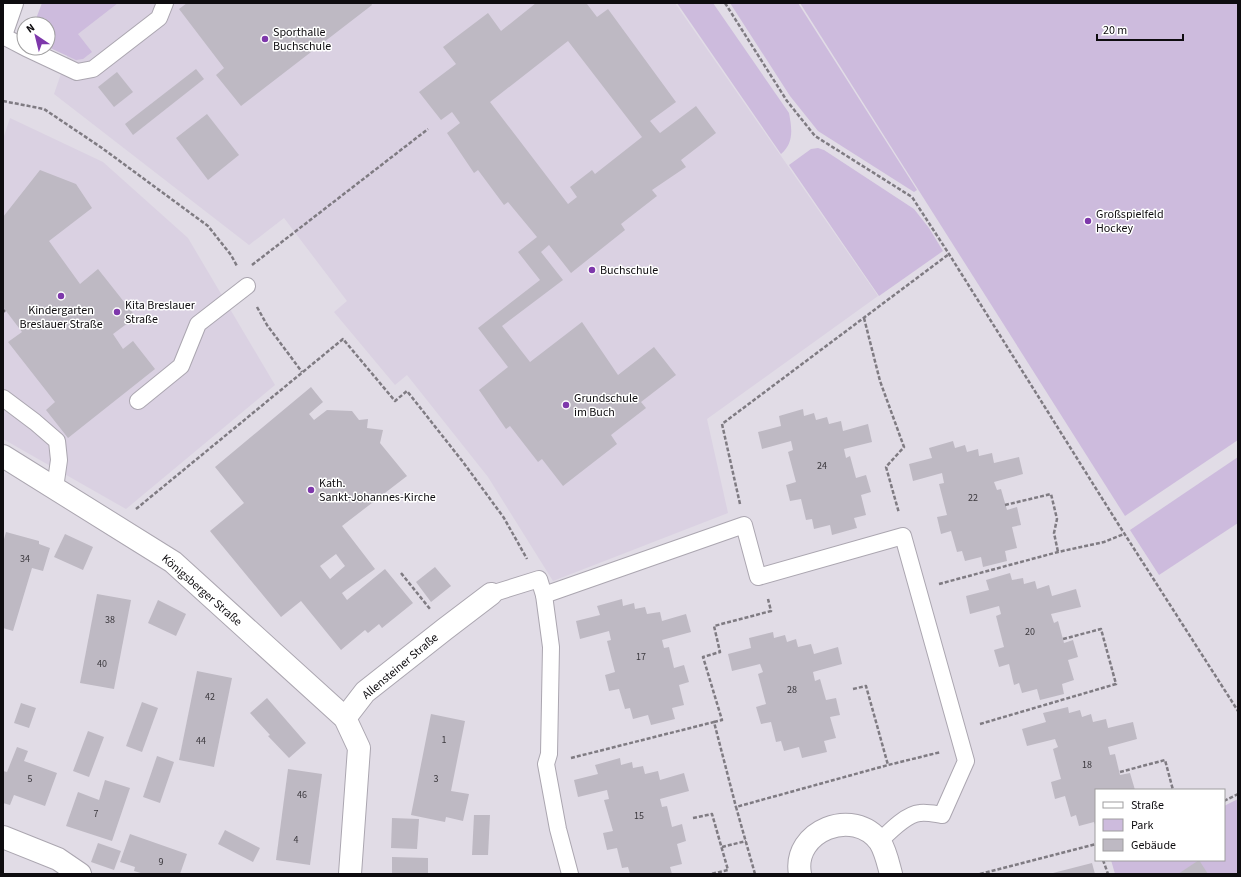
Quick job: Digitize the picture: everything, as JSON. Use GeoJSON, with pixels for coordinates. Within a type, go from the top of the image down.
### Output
{"type":"FeatureCollection","features":[{"type":"Feature","properties":{"kind":"street"},"geometry":{"type":"LineString","coordinates":[[3,29],[12,3]]}},
{"type":"Feature","properties":{"kind":"street","name":"Königsberger Straße"},"geometry":{"type":"LineString","coordinates":[[3,456],[173,562],[345,718]]}},
{"type":"Feature","properties":{"kind":"street","name":"Allensteiner Straße"},"geometry":{"type":"LineString","coordinates":[[345,718],[365,692],[491,594]]}},
{"type":"Feature","properties":{"kind":"street"},"geometry":{"type":"LineString","coordinates":[[345,718],[359,748],[350,874]]}},
{"type":"Feature","properties":{"kind":"street"},"geometry":{"type":"LineString","coordinates":[[800,874],[801,856],[807,843],[817,833],[830,826],[844,824],[857,826],[870,832],[880,842],[886,854],[891,874]]}},
{"type":"Feature","properties":{"kind":"street"},"geometry":{"type":"LineString","coordinates":[[3,836],[58,859],[80,874]]}},
{"type":"Feature","properties":{"kind":"lane"},"geometry":{"type":"LineString","coordinates":[[42,56],[77,72],[93,69],[159,18],[165,3]]}},
{"type":"Feature","properties":{"kind":"lane"},"geometry":{"type":"LineString","coordinates":[[3,36],[16,43]]}},
{"type":"Feature","properties":{"kind":"lane"},"geometry":{"type":"LineString","coordinates":[[138,401],[181,366],[198,324],[244,280]]}},
{"type":"Feature","properties":{"kind":"lane"},"geometry":{"type":"LineString","coordinates":[[3,398],[57,441],[59,460],[55,488]]}},
{"type":"Feature","properties":{"kind":"lane"},"geometry":{"type":"LineString","coordinates":[[544,595],[744,525],[758,577],[903,536],[966,761],[942,815],[919,812],[892,828],[880,842]]}},
{"type":"Feature","properties":{"kind":"lane"},"geometry":{"type":"LineString","coordinates":[[491,594],[540,579],[544,595],[551,647],[549,754],[546,764],[558,829],[570,874]]}},
{"type":"Feature","properties":{"kind":"path"},"geometry":{"type":"LineString","coordinates":[[725,3],[787,101],[815,136],[912,197],[1124,534],[1238,711]]}},
{"type":"Feature","properties":{"kind":"path"},"geometry":{"type":"LineString","coordinates":[[3,105],[4,101],[44,109],[102,148],[208,226],[231,255],[267,325],[302,372]]}},
{"type":"Feature","properties":{"kind":"path"},"geometry":{"type":"LineString","coordinates":[[244,280],[428,129]]}},
{"type":"Feature","properties":{"kind":"path"},"geometry":{"type":"LineString","coordinates":[[744,525],[722,424],[949,254]]}},
{"type":"Feature","properties":{"kind":"path"},"geometry":{"type":"LineString","coordinates":[[864,318],[880,382],[904,448],[886,467],[905,532],[903,536]]}},
{"type":"Feature","properties":{"kind":"path"},"geometry":{"type":"LineString","coordinates":[[115,526],[343,339],[395,401],[407,391],[463,462],[504,518],[540,579]]}},
{"type":"Feature","properties":{"kind":"path"},"geometry":{"type":"LineString","coordinates":[[1005,504],[1051,494],[1057,519],[1054,533],[1058,552]]}},
{"type":"Feature","properties":{"kind":"path"},"geometry":{"type":"LineString","coordinates":[[918,590],[1058,552],[1104,542],[1124,534]]}},
{"type":"Feature","properties":{"kind":"path"},"geometry":{"type":"LineString","coordinates":[[401,573],[445,629]]}},
{"type":"Feature","properties":{"kind":"path"},"geometry":{"type":"LineString","coordinates":[[546,764],[722,720],[703,657],[720,652],[714,626],[771,611],[762,576]]}},
{"type":"Feature","properties":{"kind":"path"},"geometry":{"type":"LineString","coordinates":[[958,730],[1116,684],[1101,629],[1063,639]]}},
{"type":"Feature","properties":{"kind":"path"},"geometry":{"type":"LineString","coordinates":[[853,689],[866,686],[888,765]]}},
{"type":"Feature","properties":{"kind":"path"},"geometry":{"type":"LineString","coordinates":[[714,722],[755,874]]}},
{"type":"Feature","properties":{"kind":"path"},"geometry":{"type":"LineString","coordinates":[[736,807],[963,746]]}},
{"type":"Feature","properties":{"kind":"path"},"geometry":{"type":"LineString","coordinates":[[1120,772],[1165,760],[1173,789]]}},
{"type":"Feature","properties":{"kind":"path"},"geometry":{"type":"LineString","coordinates":[[1225,800],[1238,794]]}},
{"type":"Feature","properties":{"kind":"path"},"geometry":{"type":"LineString","coordinates":[[693,818],[712,814],[728,870],[711,874]]}},
{"type":"Feature","properties":{"kind":"path"},"geometry":{"type":"LineString","coordinates":[[722,847],[746,841]]}},
{"type":"Feature","properties":{"kind":"path"},"geometry":{"type":"LineString","coordinates":[[980,874],[1095,844]]}},
{"type":"Feature","properties":{"kind":"path"},"geometry":{"type":"LineString","coordinates":[[1103,861],[1108,874]]}},
{"type":"Feature","properties":{"kind":"shaded area","name":"Buchschule"},"geometry":{"type":"Polygon","coordinates":[[[112,3],[675,3],[878,296],[707,419],[728,513],[553,581],[488,477],[407,375],[395,385],[334,312],[347,301],[284,218],[249,245],[54,94],[75,33],[112,3]]]}},
{"type":"Feature","properties":{"kind":"shaded area","name":"Kita Breslauer Straße"},"geometry":{"type":"Polygon","coordinates":[[[10,118],[103,162],[188,238],[275,385],[126,509],[3,439],[3,139],[10,118]]]}},
{"type":"Feature","properties":{"kind":"green space"},"geometry":{"type":"Polygon","coordinates":[[[42,3],[118,3],[78,34],[92,52],[83,59],[76,60],[56,51],[56,16],[37,16],[42,3]]]}},
{"type":"Feature","properties":{"kind":"green space"},"geometry":{"type":"Polygon","coordinates":[[[677,3],[713,3],[789,113],[791,135],[788,145],[781,154],[677,3]]]}},
{"type":"Feature","properties":{"kind":"green space"},"geometry":{"type":"Polygon","coordinates":[[[730,3],[798,3],[917,190],[914,192],[818,131],[790,96],[730,3]]]}},
{"type":"Feature","properties":{"kind":"green space","name":"Großspielfeld Hockey"},"geometry":{"type":"Polygon","coordinates":[[[800,3],[1238,3],[1238,440],[1125,516],[800,3]]]}},
{"type":"Feature","properties":{"kind":"green space"},"geometry":{"type":"Polygon","coordinates":[[[818,148],[824,150],[914,209],[929,228],[943,251],[879,296],[789,165],[811,149],[818,148]]]}},
{"type":"Feature","properties":{"kind":"green space"},"geometry":{"type":"Polygon","coordinates":[[[1238,457],[1238,523],[1159,575],[1130,530],[1238,457]]]}},
{"type":"Feature","properties":{"kind":"green space"},"geometry":{"type":"Polygon","coordinates":[[[1238,799],[1238,874],[1115,874],[1111,861],[1225,861],[1225,806],[1238,799]]]}},
{"type":"Feature","properties":{"kind":"building","name":"Sporthalle Buchschule"},"geometry":{"type":"Polygon","coordinates":[[[187,3],[371,3],[372,5],[241,106],[216,75],[224,68],[179,9],[187,3]]]}},
{"type":"Feature","properties":{"kind":"building","name":"Buchschule"},"geometry":{"type":"Polygon","coordinates":[[[536,3],[589,3],[587,4],[597,17],[608,9],[676,102],[650,121],[660,133],[696,106],[716,133],[681,160],[686,167],[652,190],[657,196],[621,224],[625,230],[571,273],[549,245],[541,252],[563,280],[502,326],[530,362],[582,322],[618,375],[654,347],[676,375],[641,402],[646,408],[611,435],[617,444],[563,486],[542,459],[538,462],[510,426],[506,429],[479,390],[508,367],[478,328],[540,280],[518,252],[537,237],[508,202],[504,205],[478,170],[474,173],[447,133],[460,123],[452,112],[441,120],[419,92],[456,64],[443,47],[488,13],[501,31],[536,3]],[[568,41],[490,102],[568,204],[577,197],[570,187],[592,170],[595,174],[642,137],[568,41]]]}},
{"type":"Feature","properties":{"kind":"building"},"geometry":{"type":"Polygon","coordinates":[[[196,69],[204,79],[133,135],[125,124],[196,69]]]}},
{"type":"Feature","properties":{"kind":"building"},"geometry":{"type":"Polygon","coordinates":[[[117,72],[133,92],[114,107],[98,87],[117,72]]]}},
{"type":"Feature","properties":{"kind":"building"},"geometry":{"type":"Polygon","coordinates":[[[207,114],[239,155],[208,180],[176,138],[207,114]]]}},
{"type":"Feature","properties":{"kind":"building","name":"Kindergarten Breslauer Straße"},"geometry":{"type":"Polygon","coordinates":[[[40,170],[76,184],[92,208],[49,241],[80,284],[98,269],[136,317],[113,334],[123,349],[133,341],[155,369],[68,438],[46,410],[55,402],[8,342],[22,332],[3,307],[3,217],[40,170]]]}},
{"type":"Feature","properties":{"kind":"building","name":"Kath. Sankt-Johannes-Kirche"},"geometry":{"type":"Polygon","coordinates":[[[311,387],[323,402],[309,414],[314,420],[327,410],[352,411],[359,420],[368,419],[367,428],[383,430],[380,443],[407,476],[342,526],[375,569],[342,593],[347,600],[385,569],[413,603],[382,628],[379,624],[368,633],[365,630],[341,650],[301,601],[281,617],[210,531],[244,503],[215,467],[311,387]],[[336,554],[320,566],[330,579],[345,566],[336,554]]]}},
{"type":"Feature","properties":{"kind":"building"},"geometry":{"type":"Polygon","coordinates":[[[803,409],[804,416],[814,413],[816,420],[827,417],[829,424],[841,421],[843,431],[868,424],[872,442],[844,449],[846,458],[850,456],[856,478],[866,475],[871,492],[861,495],[866,515],[854,518],[857,528],[832,535],[830,525],[814,529],[812,519],[806,520],[801,499],[790,501],[786,485],[796,482],[788,452],[793,450],[791,441],[762,449],[758,432],[781,426],[779,416],[803,409]]]}},
{"type":"Feature","properties":{"kind":"building"},"geometry":{"type":"Polygon","coordinates":[[[953,441],[955,448],[965,445],[967,452],[978,449],[979,456],[992,453],[994,463],[1019,457],[1023,474],[994,482],[997,490],[1001,489],[1007,510],[1017,507],[1021,525],[1012,527],[1017,548],[1005,551],[1007,561],[983,567],[981,557],[965,561],[962,551],[957,552],[951,531],[941,534],[937,517],[947,515],[939,484],[944,483],[942,473],[913,481],[909,464],[932,458],[929,448],[953,441]]]}},
{"type":"Feature","properties":{"kind":"building"},"geometry":{"type":"Polygon","coordinates":[[[6,532],[39,541],[39,544],[50,548],[43,571],[32,568],[13,631],[3,628],[3,543],[6,532]]]}},
{"type":"Feature","properties":{"kind":"building"},"geometry":{"type":"Polygon","coordinates":[[[65,534],[93,547],[83,570],[54,557],[65,534]]]}},
{"type":"Feature","properties":{"kind":"building"},"geometry":{"type":"Polygon","coordinates":[[[435,567],[451,586],[431,602],[416,582],[435,567]]]}},
{"type":"Feature","properties":{"kind":"building"},"geometry":{"type":"Polygon","coordinates":[[[1010,573],[1012,580],[1023,578],[1024,584],[1035,581],[1037,589],[1049,585],[1052,596],[1076,589],[1081,607],[1051,614],[1054,623],[1058,621],[1064,643],[1073,640],[1078,657],[1068,660],[1074,680],[1062,684],[1064,694],[1040,700],[1037,689],[1022,693],[1019,683],[1014,685],[1009,664],[999,667],[994,650],[1004,647],[996,616],[1001,614],[999,606],[970,614],[966,596],[989,590],[986,580],[1010,573]]]}},
{"type":"Feature","properties":{"kind":"building"},"geometry":{"type":"Polygon","coordinates":[[[97,594],[131,600],[114,689],[80,683],[97,594]]]}},
{"type":"Feature","properties":{"kind":"building"},"geometry":{"type":"Polygon","coordinates":[[[622,599],[623,606],[634,603],[635,609],[645,607],[647,614],[660,612],[662,621],[686,614],[691,632],[662,640],[664,648],[669,647],[674,668],[684,665],[689,682],[679,685],[684,705],[672,708],[675,719],[651,725],[648,715],[633,719],[630,708],[625,709],[619,689],[609,691],[605,675],[615,672],[607,641],[611,640],[609,631],[580,639],[576,621],[600,615],[597,606],[622,599]]]}},
{"type":"Feature","properties":{"kind":"building"},"geometry":{"type":"Polygon","coordinates":[[[158,600],[186,614],[176,636],[148,623],[158,600]]]}},
{"type":"Feature","properties":{"kind":"building"},"geometry":{"type":"Polygon","coordinates":[[[773,632],[774,638],[785,635],[787,642],[796,639],[798,647],[811,644],[814,654],[838,647],[842,664],[813,672],[815,681],[820,679],[826,700],[836,698],[840,715],[830,717],[836,738],[824,741],[827,752],[802,758],[799,747],[784,751],[781,741],[776,742],[771,722],[761,724],[756,707],[766,704],[758,674],[763,672],[760,664],[732,671],[728,654],[751,648],[749,638],[773,632]]]}},
{"type":"Feature","properties":{"kind":"building"},"geometry":{"type":"Polygon","coordinates":[[[197,671],[232,678],[214,767],[179,760],[197,671]]]}},
{"type":"Feature","properties":{"kind":"building"},"geometry":{"type":"Polygon","coordinates":[[[267,698],[306,743],[289,758],[268,736],[270,735],[250,713],[267,698]]]}},
{"type":"Feature","properties":{"kind":"building"},"geometry":{"type":"Polygon","coordinates":[[[142,702],[158,708],[142,752],[126,746],[142,702]]]}},
{"type":"Feature","properties":{"kind":"building"},"geometry":{"type":"Polygon","coordinates":[[[21,703],[36,708],[29,728],[14,723],[21,703]]]}},
{"type":"Feature","properties":{"kind":"building"},"geometry":{"type":"Polygon","coordinates":[[[1068,707],[1069,713],[1080,710],[1082,717],[1091,714],[1093,722],[1106,719],[1108,728],[1133,722],[1137,739],[1108,747],[1110,755],[1115,754],[1120,775],[1130,773],[1135,789],[1095,789],[1095,824],[1094,822],[1079,826],[1076,815],[1071,817],[1065,796],[1055,799],[1051,782],[1061,779],[1053,749],[1058,747],[1055,739],[1027,746],[1022,729],[1046,722],[1043,713],[1068,707]]]}},
{"type":"Feature","properties":{"kind":"building"},"geometry":{"type":"Polygon","coordinates":[[[431,714],[465,721],[451,791],[469,794],[463,821],[446,817],[445,822],[411,815],[431,714]]]}},
{"type":"Feature","properties":{"kind":"building"},"geometry":{"type":"Polygon","coordinates":[[[88,731],[104,737],[89,777],[73,771],[88,731]]]}},
{"type":"Feature","properties":{"kind":"building"},"geometry":{"type":"Polygon","coordinates":[[[17,747],[28,751],[24,761],[57,773],[45,806],[14,795],[10,805],[3,803],[3,771],[7,772],[17,747]]]}},
{"type":"Feature","properties":{"kind":"building"},"geometry":{"type":"Polygon","coordinates":[[[157,756],[174,762],[160,803],[143,797],[157,756]]]}},
{"type":"Feature","properties":{"kind":"building"},"geometry":{"type":"Polygon","coordinates":[[[620,758],[621,765],[632,762],[633,768],[643,766],[645,774],[658,771],[660,780],[684,773],[689,791],[660,799],[662,807],[667,806],[672,827],[682,824],[686,841],[677,844],[682,864],[670,867],[672,874],[630,874],[628,867],[622,868],[617,848],[607,850],[603,833],[613,831],[604,800],[609,799],[607,790],[578,797],[574,780],[598,774],[595,765],[620,758]]]}},
{"type":"Feature","properties":{"kind":"building"},"geometry":{"type":"Polygon","coordinates":[[[288,769],[322,774],[310,865],[276,860],[288,769]]]}},
{"type":"Feature","properties":{"kind":"building"},"geometry":{"type":"Polygon","coordinates":[[[105,780],[130,788],[112,841],[66,826],[78,792],[99,800],[105,780]]]}},
{"type":"Feature","properties":{"kind":"building"},"geometry":{"type":"Polygon","coordinates":[[[474,815],[490,815],[488,855],[472,855],[474,815]]]}},
{"type":"Feature","properties":{"kind":"building"},"geometry":{"type":"Polygon","coordinates":[[[392,818],[419,819],[417,849],[391,848],[392,818]]]}},
{"type":"Feature","properties":{"kind":"building"},"geometry":{"type":"Polygon","coordinates":[[[225,830],[260,848],[253,862],[218,844],[225,830]]]}},
{"type":"Feature","properties":{"kind":"building"},"geometry":{"type":"Polygon","coordinates":[[[130,834],[187,854],[180,874],[144,874],[134,871],[135,867],[120,862],[130,834]]]}},
{"type":"Feature","properties":{"kind":"building"},"geometry":{"type":"Polygon","coordinates":[[[98,843],[121,851],[114,870],[91,862],[98,843]]]}},
{"type":"Feature","properties":{"kind":"building"},"geometry":{"type":"Polygon","coordinates":[[[392,857],[428,858],[428,874],[392,874],[392,857]]]}},
{"type":"Feature","properties":{"kind":"building"},"geometry":{"type":"Polygon","coordinates":[[[1200,861],[1208,874],[1178,874],[1200,861]]]}},
{"type":"Feature","properties":{"kind":"building"},"geometry":{"type":"Polygon","coordinates":[[[1092,863],[1095,874],[1053,874],[1053,873],[1092,863]]]}},
{"type":"Feature","properties":{"kind":"place","name":"Sporthalle Buchschule"},"geometry":{"type":"Point","coordinates":[265,39]}},
{"type":"Feature","properties":{"kind":"place","name":"Großspielfeld Hockey"},"geometry":{"type":"Point","coordinates":[1088,221]}},
{"type":"Feature","properties":{"kind":"place","name":"Buchschule"},"geometry":{"type":"Point","coordinates":[592,270]}},
{"type":"Feature","properties":{"kind":"place","name":"Kindergarten Breslauer Straße"},"geometry":{"type":"Point","coordinates":[61,296]}},
{"type":"Feature","properties":{"kind":"place","name":"Kita Breslauer Straße"},"geometry":{"type":"Point","coordinates":[117,312]}},
{"type":"Feature","properties":{"kind":"place","name":"Grundschule im Buch"},"geometry":{"type":"Point","coordinates":[566,405]}},
{"type":"Feature","properties":{"kind":"place","name":"Kath. Sankt-Johannes-Kirche"},"geometry":{"type":"Point","coordinates":[311,490]}}]}
